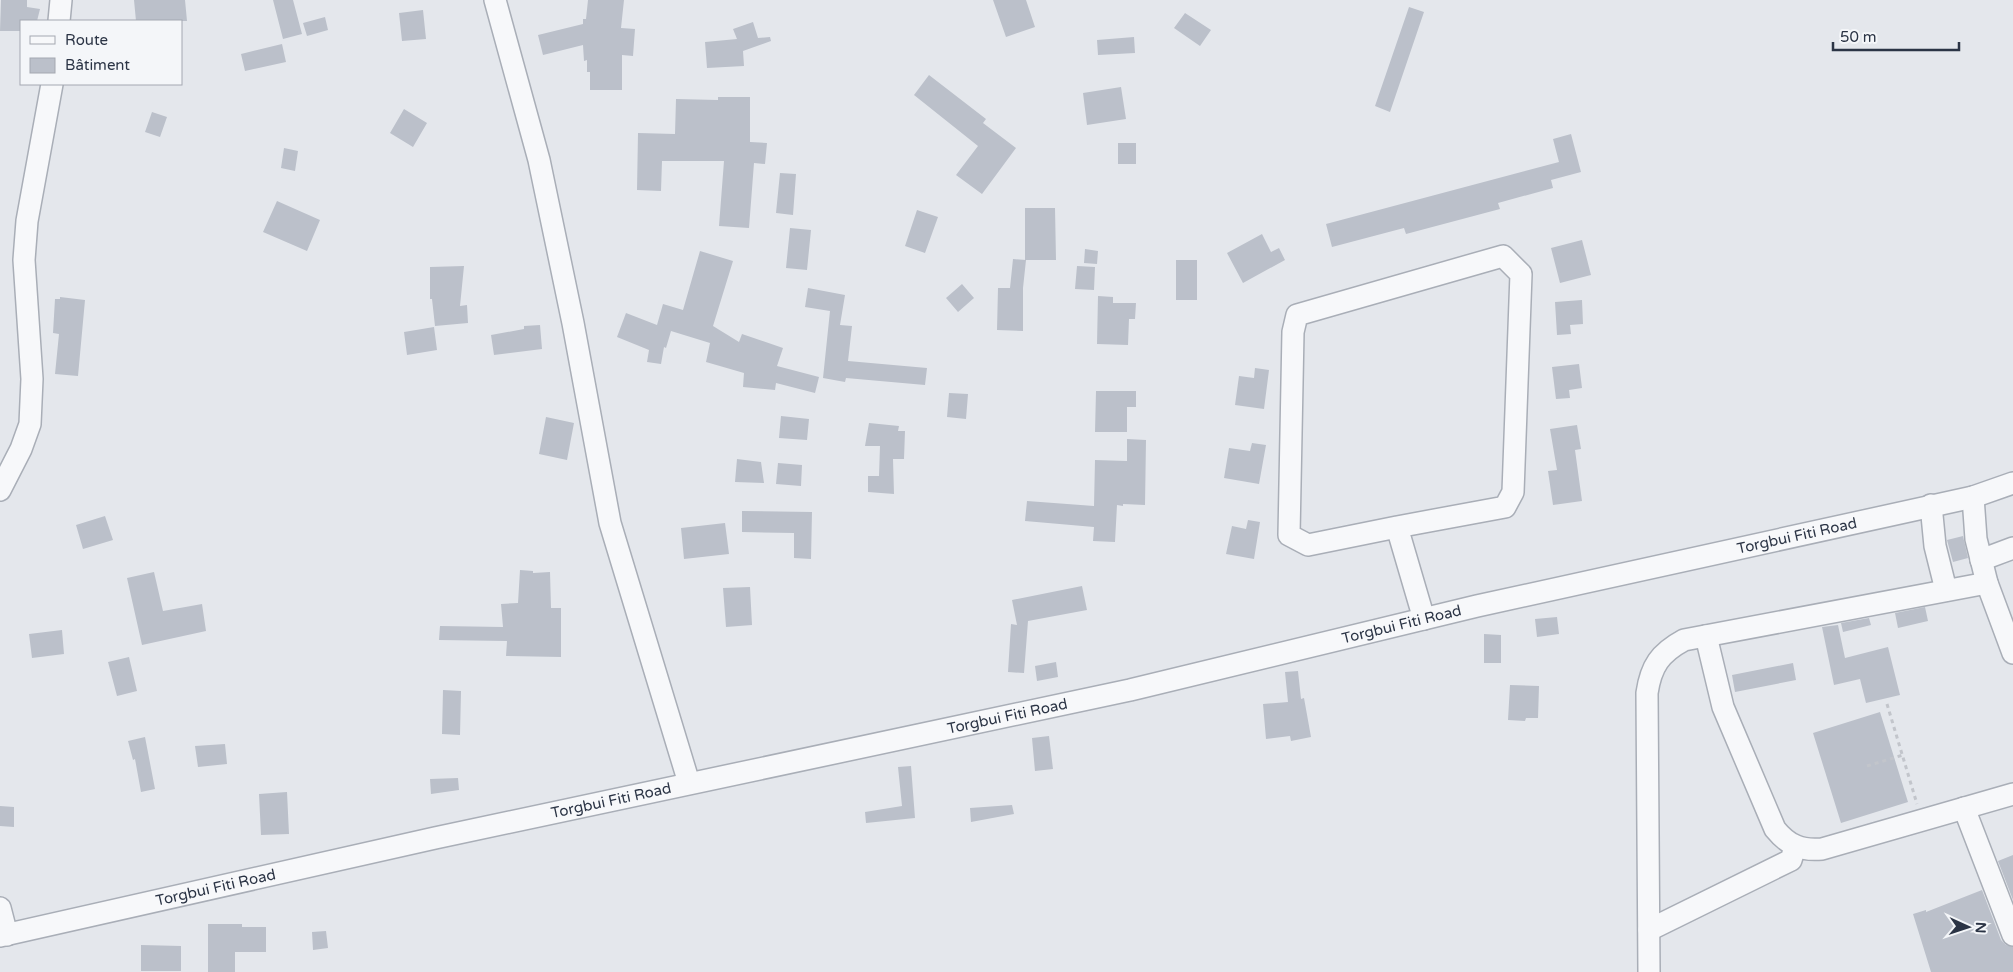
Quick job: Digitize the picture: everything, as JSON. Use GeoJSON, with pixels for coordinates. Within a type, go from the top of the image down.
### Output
{"type":"FeatureCollection","features":[{"type":"Feature","properties":{"kind":"street"},"geometry":{"type":"LineString","coordinates":[[58,20],[61,0]]}},
{"type":"Feature","properties":{"kind":"street"},"geometry":{"type":"LineString","coordinates":[[495,0],[539,160],[573,323],[610,523],[689,784]]}},
{"type":"Feature","properties":{"kind":"street"},"geometry":{"type":"LineString","coordinates":[[0,490],[21,449],[30,424],[32,379],[24,260],[27,221],[52,85]]}},
{"type":"Feature","properties":{"kind":"street"},"geometry":{"type":"LineString","coordinates":[[1503,256],[1522,274],[1513,492],[1505,506],[1397,527],[1308,545],[1289,535],[1294,332],[1297,315],[1503,256]]}},
{"type":"Feature","properties":{"kind":"street","name":"Torgbui Fiti Road"},"geometry":{"type":"LineString","coordinates":[[4,936],[425,840],[1130,690],[1424,619],[1973,497],[2013,483]]}},
{"type":"Feature","properties":{"kind":"street"},"geometry":{"type":"LineString","coordinates":[[1973,497],[1976,539],[1981,560],[2013,653]]}},
{"type":"Feature","properties":{"kind":"street"},"geometry":{"type":"LineString","coordinates":[[1931,506],[1936,546],[1946,590]]}},
{"type":"Feature","properties":{"kind":"street"},"geometry":{"type":"LineString","coordinates":[[1397,527],[1424,619]]}},
{"type":"Feature","properties":{"kind":"street"},"geometry":{"type":"LineString","coordinates":[[1981,560],[2013,548]]}},
{"type":"Feature","properties":{"kind":"street"},"geometry":{"type":"LineString","coordinates":[[1649,972],[1646,693],[1649,676],[1657,661],[1669,648],[1684,640],[1987,582]]}},
{"type":"Feature","properties":{"kind":"street"},"geometry":{"type":"LineString","coordinates":[[1706,636],[1723,707],[1775,829],[1784,840],[1795,847],[1808,850],[1822,849],[2013,794]]}},
{"type":"Feature","properties":{"kind":"street"},"geometry":{"type":"LineString","coordinates":[[1964,808],[2013,935]]}},
{"type":"Feature","properties":{"kind":"street"},"geometry":{"type":"LineString","coordinates":[[1649,930],[1791,860],[1795,847]]}},
{"type":"Feature","properties":{"kind":"street"},"geometry":{"type":"LineString","coordinates":[[0,908],[4,936]]}},
{"type":"Feature","properties":{"kind":"path"},"geometry":{"type":"LineString","coordinates":[[1887,704],[1922,820]]}},
{"type":"Feature","properties":{"kind":"path"},"geometry":{"type":"LineString","coordinates":[[1867,766],[1903,755]]}},
{"type":"Feature","properties":{"kind":"building"},"geometry":{"type":"Polygon","coordinates":[[[1,0],[27,0],[27,7],[40,9],[37,20],[20,20],[20,31],[0,31],[1,0]]]}},
{"type":"Feature","properties":{"kind":"building"},"geometry":{"type":"Polygon","coordinates":[[[134,0],[185,0],[187,21],[136,20],[134,0]]]}},
{"type":"Feature","properties":{"kind":"building"},"geometry":{"type":"Polygon","coordinates":[[[273,0],[293,0],[302,34],[283,39],[273,0]]]}},
{"type":"Feature","properties":{"kind":"building"},"geometry":{"type":"Polygon","coordinates":[[[588,0],[624,0],[621,28],[635,29],[633,56],[622,55],[622,90],[590,90],[590,72],[587,72],[587,60],[584,61],[583,45],[543,55],[538,35],[583,24],[583,19],[586,19],[588,0]]]}},
{"type":"Feature","properties":{"kind":"building"},"geometry":{"type":"Polygon","coordinates":[[[993,0],[1026,0],[1035,27],[1006,37],[993,0]]]}},
{"type":"Feature","properties":{"kind":"building"},"geometry":{"type":"Polygon","coordinates":[[[1409,7],[1424,12],[1390,112],[1375,106],[1409,7]]]}},
{"type":"Feature","properties":{"kind":"building"},"geometry":{"type":"Polygon","coordinates":[[[423,10],[426,39],[402,41],[399,13],[423,10]]]}},
{"type":"Feature","properties":{"kind":"building"},"geometry":{"type":"Polygon","coordinates":[[[1185,13],[1211,30],[1200,46],[1174,28],[1185,13]]]}},
{"type":"Feature","properties":{"kind":"building"},"geometry":{"type":"Polygon","coordinates":[[[325,17],[328,30],[307,36],[303,23],[325,17]]]}},
{"type":"Feature","properties":{"kind":"building"},"geometry":{"type":"Polygon","coordinates":[[[753,22],[758,38],[770,37],[771,41],[743,51],[744,66],[707,68],[705,42],[737,39],[733,29],[753,22]]]}},
{"type":"Feature","properties":{"kind":"building"},"geometry":{"type":"Polygon","coordinates":[[[1134,37],[1135,53],[1098,55],[1097,40],[1134,37]]]}},
{"type":"Feature","properties":{"kind":"building"},"geometry":{"type":"Polygon","coordinates":[[[282,44],[286,62],[245,71],[241,54],[282,44]]]}},
{"type":"Feature","properties":{"kind":"building"},"geometry":{"type":"Polygon","coordinates":[[[929,75],[986,119],[983,123],[1016,148],[982,194],[956,175],[978,146],[914,95],[929,75]]]}},
{"type":"Feature","properties":{"kind":"building"},"geometry":{"type":"Polygon","coordinates":[[[1121,87],[1126,119],[1087,125],[1083,93],[1121,87]]]}},
{"type":"Feature","properties":{"kind":"building"},"geometry":{"type":"Polygon","coordinates":[[[718,97],[750,97],[750,142],[767,143],[765,164],[754,163],[749,228],[719,226],[724,161],[662,161],[661,191],[637,190],[638,133],[675,134],[676,99],[718,100],[718,97]]]}},
{"type":"Feature","properties":{"kind":"building"},"geometry":{"type":"Polygon","coordinates":[[[404,109],[427,123],[413,147],[390,133],[404,109]]]}},
{"type":"Feature","properties":{"kind":"building"},"geometry":{"type":"Polygon","coordinates":[[[152,112],[167,117],[160,137],[145,132],[152,112]]]}},
{"type":"Feature","properties":{"kind":"building"},"geometry":{"type":"Polygon","coordinates":[[[1571,134],[1581,172],[1551,180],[1553,188],[1498,203],[1500,209],[1406,234],[1404,228],[1332,247],[1326,224],[1559,162],[1553,139],[1571,134]]]}},
{"type":"Feature","properties":{"kind":"building"},"geometry":{"type":"Polygon","coordinates":[[[1118,143],[1136,143],[1136,164],[1118,164],[1118,143]]]}},
{"type":"Feature","properties":{"kind":"building"},"geometry":{"type":"Polygon","coordinates":[[[284,148],[298,151],[295,171],[281,168],[284,148]]]}},
{"type":"Feature","properties":{"kind":"building"},"geometry":{"type":"Polygon","coordinates":[[[780,173],[796,174],[793,215],[776,213],[780,173]]]}},
{"type":"Feature","properties":{"kind":"building"},"geometry":{"type":"Polygon","coordinates":[[[277,201],[320,220],[307,251],[263,232],[277,201]]]}},
{"type":"Feature","properties":{"kind":"building"},"geometry":{"type":"Polygon","coordinates":[[[1025,208],[1055,208],[1056,260],[1025,260],[1025,208]]]}},
{"type":"Feature","properties":{"kind":"building"},"geometry":{"type":"Polygon","coordinates":[[[917,210],[938,217],[925,253],[905,246],[917,210]]]}},
{"type":"Feature","properties":{"kind":"building"},"geometry":{"type":"Polygon","coordinates":[[[790,228],[811,230],[807,270],[786,268],[790,228]]]}},
{"type":"Feature","properties":{"kind":"building"},"geometry":{"type":"Polygon","coordinates":[[[1262,234],[1271,252],[1279,248],[1285,260],[1243,283],[1227,253],[1262,234]]]}},
{"type":"Feature","properties":{"kind":"building"},"geometry":{"type":"Polygon","coordinates":[[[1582,240],[1591,275],[1560,283],[1551,248],[1582,240]]]}},
{"type":"Feature","properties":{"kind":"building"},"geometry":{"type":"Polygon","coordinates":[[[1085,249],[1098,251],[1097,264],[1084,263],[1085,249]]]}},
{"type":"Feature","properties":{"kind":"building"},"geometry":{"type":"Polygon","coordinates":[[[700,251],[733,261],[713,326],[739,342],[742,334],[783,348],[777,366],[819,377],[815,393],[776,383],[775,390],[743,387],[744,373],[706,362],[710,343],[671,331],[666,348],[664,347],[661,364],[647,362],[649,350],[617,337],[626,313],[657,325],[663,304],[683,310],[700,251]]]}},
{"type":"Feature","properties":{"kind":"building"},"geometry":{"type":"Polygon","coordinates":[[[1013,259],[1026,260],[1023,288],[1023,331],[997,330],[998,288],[1010,288],[1013,259]]]}},
{"type":"Feature","properties":{"kind":"building"},"geometry":{"type":"Polygon","coordinates":[[[1176,260],[1197,260],[1197,300],[1176,300],[1176,260]]]}},
{"type":"Feature","properties":{"kind":"building"},"geometry":{"type":"Polygon","coordinates":[[[464,266],[460,306],[467,305],[468,323],[435,326],[432,299],[430,299],[430,267],[464,266]]]}},
{"type":"Feature","properties":{"kind":"building"},"geometry":{"type":"Polygon","coordinates":[[[1077,266],[1095,267],[1094,290],[1075,289],[1077,266]]]}},
{"type":"Feature","properties":{"kind":"building"},"geometry":{"type":"Polygon","coordinates":[[[962,284],[974,298],[958,312],[946,298],[962,284]]]}},
{"type":"Feature","properties":{"kind":"building"},"geometry":{"type":"Polygon","coordinates":[[[808,288],[845,295],[840,325],[852,326],[848,361],[927,368],[925,385],[846,378],[845,382],[823,378],[830,311],[805,307],[808,288]]]}},
{"type":"Feature","properties":{"kind":"building"},"geometry":{"type":"Polygon","coordinates":[[[1098,296],[1113,297],[1113,303],[1136,303],[1135,319],[1129,319],[1128,345],[1097,344],[1098,296]]]}},
{"type":"Feature","properties":{"kind":"building"},"geometry":{"type":"Polygon","coordinates":[[[60,297],[85,300],[78,376],[55,374],[59,334],[53,333],[55,299],[60,299],[60,297]]]}},
{"type":"Feature","properties":{"kind":"building"},"geometry":{"type":"Polygon","coordinates":[[[1582,300],[1583,324],[1570,325],[1571,334],[1557,335],[1555,302],[1582,300]]]}},
{"type":"Feature","properties":{"kind":"building"},"geometry":{"type":"Polygon","coordinates":[[[540,325],[542,349],[494,355],[491,335],[524,329],[524,326],[540,325]]]}},
{"type":"Feature","properties":{"kind":"building"},"geometry":{"type":"Polygon","coordinates":[[[434,327],[437,350],[407,355],[404,332],[434,327]]]}},
{"type":"Feature","properties":{"kind":"building"},"geometry":{"type":"Polygon","coordinates":[[[1579,364],[1582,388],[1569,390],[1570,398],[1556,399],[1552,367],[1579,364]]]}},
{"type":"Feature","properties":{"kind":"building"},"geometry":{"type":"Polygon","coordinates":[[[1255,368],[1269,370],[1264,409],[1235,405],[1239,376],[1254,378],[1255,368]]]}},
{"type":"Feature","properties":{"kind":"building"},"geometry":{"type":"Polygon","coordinates":[[[1096,391],[1136,391],[1136,407],[1127,407],[1127,432],[1095,432],[1096,391]]]}},
{"type":"Feature","properties":{"kind":"building"},"geometry":{"type":"Polygon","coordinates":[[[949,393],[968,394],[966,419],[947,417],[949,393]]]}},
{"type":"Feature","properties":{"kind":"building"},"geometry":{"type":"Polygon","coordinates":[[[781,416],[809,419],[807,440],[779,438],[781,416]]]}},
{"type":"Feature","properties":{"kind":"building"},"geometry":{"type":"Polygon","coordinates":[[[546,417],[574,423],[567,460],[539,454],[546,417]]]}},
{"type":"Feature","properties":{"kind":"building"},"geometry":{"type":"Polygon","coordinates":[[[869,423],[899,426],[898,431],[905,431],[904,459],[893,459],[894,494],[868,492],[868,476],[879,476],[880,446],[865,446],[869,423]]]}},
{"type":"Feature","properties":{"kind":"building"},"geometry":{"type":"Polygon","coordinates":[[[1577,425],[1581,449],[1575,450],[1582,501],[1553,505],[1548,471],[1557,470],[1550,429],[1577,425]]]}},
{"type":"Feature","properties":{"kind":"building"},"geometry":{"type":"Polygon","coordinates":[[[1127,439],[1146,440],[1145,505],[1117,505],[1115,542],[1093,541],[1094,527],[1025,521],[1027,501],[1094,506],[1095,460],[1127,461],[1127,439]]]}},
{"type":"Feature","properties":{"kind":"building"},"geometry":{"type":"Polygon","coordinates":[[[1252,443],[1266,445],[1259,484],[1224,478],[1229,448],[1250,451],[1252,443]]]}},
{"type":"Feature","properties":{"kind":"building"},"geometry":{"type":"Polygon","coordinates":[[[737,459],[761,462],[764,483],[735,482],[737,459]]]}},
{"type":"Feature","properties":{"kind":"building"},"geometry":{"type":"Polygon","coordinates":[[[778,463],[802,465],[801,486],[776,484],[778,463]]]}},
{"type":"Feature","properties":{"kind":"building"},"geometry":{"type":"Polygon","coordinates":[[[742,511],[812,512],[811,559],[794,558],[794,533],[742,532],[742,511]]]}},
{"type":"Feature","properties":{"kind":"building"},"geometry":{"type":"Polygon","coordinates":[[[105,516],[113,540],[83,549],[76,525],[105,516]]]}},
{"type":"Feature","properties":{"kind":"building"},"geometry":{"type":"Polygon","coordinates":[[[1248,520],[1260,522],[1254,559],[1226,554],[1232,526],[1246,529],[1248,520]]]}},
{"type":"Feature","properties":{"kind":"building"},"geometry":{"type":"Polygon","coordinates":[[[725,523],[729,554],[684,559],[681,528],[725,523]]]}},
{"type":"Feature","properties":{"kind":"building"},"geometry":{"type":"Polygon","coordinates":[[[1963,536],[1968,558],[1953,562],[1947,540],[1963,536]]]}},
{"type":"Feature","properties":{"kind":"building"},"geometry":{"type":"Polygon","coordinates":[[[520,570],[533,571],[533,573],[550,572],[551,608],[561,608],[561,657],[506,656],[507,641],[439,640],[440,626],[503,627],[501,604],[518,603],[520,570]]]}},
{"type":"Feature","properties":{"kind":"building"},"geometry":{"type":"Polygon","coordinates":[[[154,572],[163,611],[202,604],[206,631],[142,645],[127,578],[154,572]]]}},
{"type":"Feature","properties":{"kind":"building"},"geometry":{"type":"Polygon","coordinates":[[[1082,586],[1087,610],[1028,621],[1024,673],[1008,672],[1011,624],[1017,625],[1012,600],[1082,586]]]}},
{"type":"Feature","properties":{"kind":"building"},"geometry":{"type":"Polygon","coordinates":[[[750,587],[752,625],[726,627],[723,588],[750,587]]]}},
{"type":"Feature","properties":{"kind":"building"},"geometry":{"type":"Polygon","coordinates":[[[1925,607],[1928,621],[1898,628],[1895,613],[1925,607]]]}},
{"type":"Feature","properties":{"kind":"building"},"geometry":{"type":"Polygon","coordinates":[[[1557,617],[1559,634],[1537,637],[1535,619],[1557,617]]]}},
{"type":"Feature","properties":{"kind":"building"},"geometry":{"type":"Polygon","coordinates":[[[1869,618],[1871,625],[1843,632],[1841,623],[1869,618]]]}},
{"type":"Feature","properties":{"kind":"building"},"geometry":{"type":"Polygon","coordinates":[[[1838,625],[1845,658],[1888,647],[1900,695],[1866,703],[1860,679],[1834,685],[1822,627],[1838,625]]]}},
{"type":"Feature","properties":{"kind":"building"},"geometry":{"type":"Polygon","coordinates":[[[62,630],[64,654],[32,658],[29,634],[62,630]]]}},
{"type":"Feature","properties":{"kind":"building"},"geometry":{"type":"Polygon","coordinates":[[[1484,634],[1501,635],[1501,663],[1484,663],[1484,634]]]}},
{"type":"Feature","properties":{"kind":"building"},"geometry":{"type":"Polygon","coordinates":[[[129,657],[137,691],[117,696],[108,662],[129,657]]]}},
{"type":"Feature","properties":{"kind":"building"},"geometry":{"type":"Polygon","coordinates":[[[1056,662],[1058,677],[1037,681],[1035,666],[1056,662]]]}},
{"type":"Feature","properties":{"kind":"building"},"geometry":{"type":"Polygon","coordinates":[[[1793,663],[1796,680],[1735,692],[1732,675],[1793,663]]]}},
{"type":"Feature","properties":{"kind":"building"},"geometry":{"type":"Polygon","coordinates":[[[1298,671],[1301,699],[1304,698],[1311,737],[1291,741],[1290,736],[1266,739],[1263,704],[1288,702],[1285,672],[1298,671]]]}},
{"type":"Feature","properties":{"kind":"building"},"geometry":{"type":"Polygon","coordinates":[[[1510,685],[1539,686],[1538,718],[1526,718],[1525,721],[1508,720],[1510,685]]]}},
{"type":"Feature","properties":{"kind":"building"},"geometry":{"type":"Polygon","coordinates":[[[443,690],[461,691],[460,735],[442,734],[443,690]]]}},
{"type":"Feature","properties":{"kind":"building"},"geometry":{"type":"Polygon","coordinates":[[[1880,712],[1908,802],[1841,823],[1813,733],[1880,712]]]}},
{"type":"Feature","properties":{"kind":"building"},"geometry":{"type":"Polygon","coordinates":[[[1049,736],[1053,769],[1035,771],[1032,738],[1049,736]]]}},
{"type":"Feature","properties":{"kind":"building"},"geometry":{"type":"Polygon","coordinates":[[[145,737],[155,789],[141,792],[135,759],[133,760],[128,741],[145,737]]]}},
{"type":"Feature","properties":{"kind":"building"},"geometry":{"type":"Polygon","coordinates":[[[225,744],[227,764],[198,767],[195,746],[225,744]]]}},
{"type":"Feature","properties":{"kind":"building"},"geometry":{"type":"Polygon","coordinates":[[[911,766],[915,818],[866,823],[865,812],[902,806],[898,767],[911,766]]]}},
{"type":"Feature","properties":{"kind":"building"},"geometry":{"type":"Polygon","coordinates":[[[458,778],[459,790],[431,794],[430,779],[458,778]]]}},
{"type":"Feature","properties":{"kind":"building"},"geometry":{"type":"Polygon","coordinates":[[[287,792],[289,834],[261,835],[259,794],[287,792]]]}},
{"type":"Feature","properties":{"kind":"building"},"geometry":{"type":"Polygon","coordinates":[[[1012,805],[1014,814],[971,822],[970,808],[1012,805]]]}},
{"type":"Feature","properties":{"kind":"building"},"geometry":{"type":"Polygon","coordinates":[[[0,806],[14,807],[14,827],[0,826],[0,806]]]}},
{"type":"Feature","properties":{"kind":"building"},"geometry":{"type":"Polygon","coordinates":[[[2013,855],[2013,900],[1998,861],[2013,855]]]}},
{"type":"Feature","properties":{"kind":"building"},"geometry":{"type":"Polygon","coordinates":[[[1982,890],[2001,940],[2006,945],[2013,947],[2013,972],[1931,972],[1913,914],[1926,910],[1926,912],[1982,890]]]}},
{"type":"Feature","properties":{"kind":"building"},"geometry":{"type":"Polygon","coordinates":[[[208,924],[242,924],[242,927],[266,927],[266,952],[235,952],[235,972],[208,972],[208,924]]]}},
{"type":"Feature","properties":{"kind":"building"},"geometry":{"type":"Polygon","coordinates":[[[326,931],[328,948],[313,950],[312,932],[326,931]]]}},
{"type":"Feature","properties":{"kind":"building"},"geometry":{"type":"Polygon","coordinates":[[[141,945],[181,946],[181,971],[141,971],[141,945]]]}}]}
